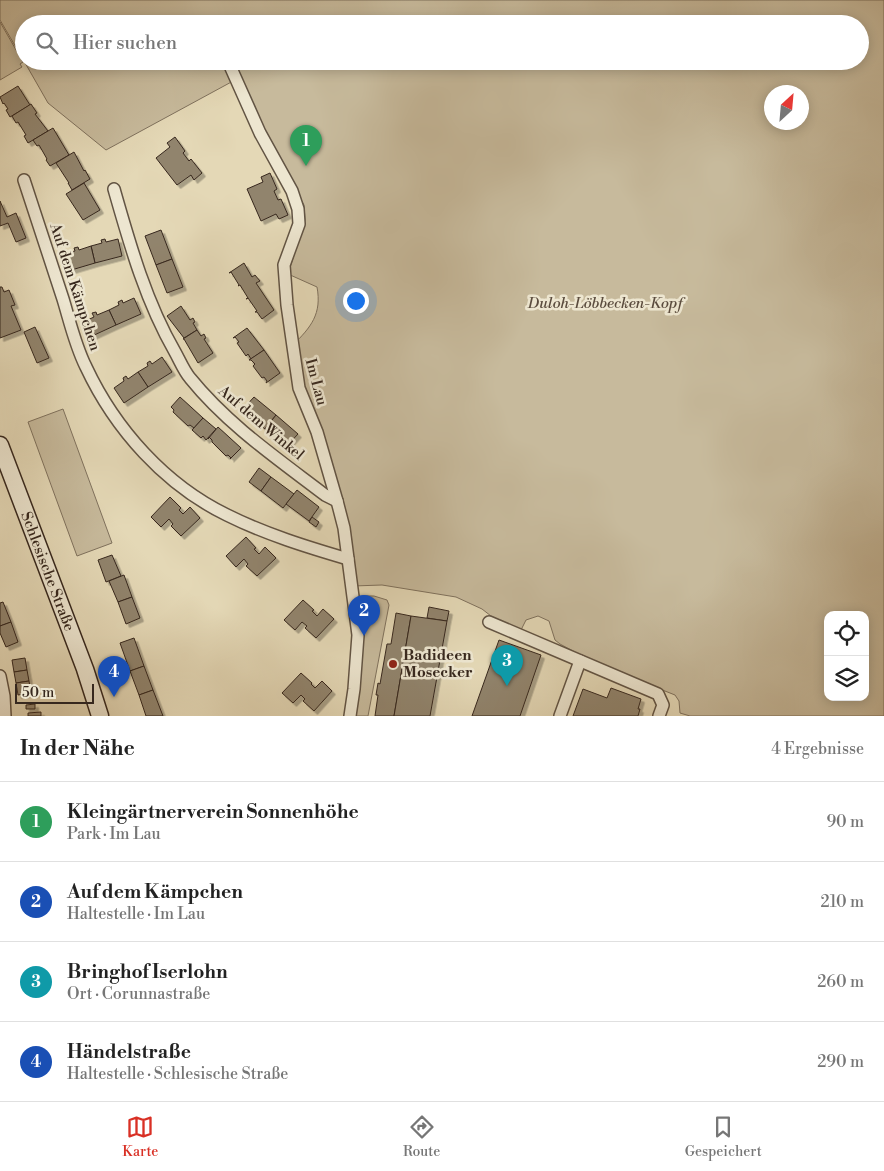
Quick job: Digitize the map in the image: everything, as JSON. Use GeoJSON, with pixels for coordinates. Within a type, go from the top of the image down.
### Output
{"type":"FeatureCollection","features":[{"type":"Feature","properties":{"kind":"main road","name":"Schlesische Straße"},"geometry":{"type":"LineString","coordinates":[[0,445],[85,669],[100,716]]}},
{"type":"Feature","properties":{"kind":"main road","name":"Schlesische Straße"},"geometry":{"type":"LineString","coordinates":[[85,669],[106,716]]}},
{"type":"Feature","properties":{"kind":"street","name":"Im Lau"},"geometry":{"type":"LineString","coordinates":[[232,70],[260,133],[292,191],[298,209],[299,224],[284,266],[290,338],[299,388],[317,432],[338,500],[344,528],[358,635],[350,716]]}},
{"type":"Feature","properties":{"kind":"street","name":"Auf dem Kämpchen"},"geometry":{"type":"LineString","coordinates":[[24,180],[74,338],[86,368],[117,422],[125,432],[169,476],[191,494],[225,515],[259,530],[348,559]]}},
{"type":"Feature","properties":{"kind":"street","name":"Auf dem Winkel"},"geometry":{"type":"LineString","coordinates":[[114,189],[150,303],[189,377],[211,402],[242,430],[325,495],[338,500]]}},
{"type":"Feature","properties":{"kind":"street"},"geometry":{"type":"LineString","coordinates":[[490,622],[658,694],[663,705],[659,716]]}},
{"type":"Feature","properties":{"kind":"street"},"geometry":{"type":"LineString","coordinates":[[560,716],[580,660]]}},
{"type":"Feature","properties":{"kind":"street"},"geometry":{"type":"LineString","coordinates":[[0,676],[5,716]]}},
{"type":"Feature","properties":{"kind":"green space","name":"Duloh-Löbbecken-Kopf"},"geometry":{"type":"Polygon","coordinates":[[[0,0],[884,0],[884,716],[690,716],[680,713],[679,701],[675,695],[597,664],[560,644],[555,640],[549,621],[538,616],[526,620],[520,632],[482,609],[456,597],[382,585],[353,586],[340,499],[300,386],[293,345],[310,326],[318,305],[317,287],[288,274],[305,220],[304,205],[235,80],[106,150],[48,103],[29,70],[869,70],[869,15],[15,15],[15,46],[0,20],[0,0]]]}},
{"type":"Feature","properties":{"kind":"green space"},"geometry":{"type":"Polygon","coordinates":[[[0,22],[15,48],[15,70],[17,70],[0,80],[0,22]]]}},
{"type":"Feature","properties":{"kind":"green space"},"geometry":{"type":"Polygon","coordinates":[[[63,409],[112,543],[77,556],[28,422],[63,409]]]}},
{"type":"Feature","properties":{"kind":"green space"},"geometry":{"type":"Polygon","coordinates":[[[362,596],[374,596],[387,600],[389,605],[368,716],[354,716],[358,611],[359,600],[362,596]]]}},
{"type":"Feature","properties":{"kind":"building"},"geometry":{"type":"Polygon","coordinates":[[[18,86],[30,105],[10,117],[6,110],[8,109],[0,97],[18,86]]]}},
{"type":"Feature","properties":{"kind":"building"},"geometry":{"type":"Polygon","coordinates":[[[31,104],[37,113],[35,114],[48,131],[28,143],[24,136],[26,135],[12,116],[31,104]]]}},
{"type":"Feature","properties":{"kind":"building"},"geometry":{"type":"Polygon","coordinates":[[[53,128],[69,155],[50,166],[39,145],[37,146],[33,140],[53,128]]]}},
{"type":"Feature","properties":{"kind":"building"},"geometry":{"type":"Polygon","coordinates":[[[175,137],[185,151],[183,153],[189,161],[191,159],[202,173],[194,180],[191,175],[177,185],[156,158],[170,147],[167,143],[175,137]]]}},
{"type":"Feature","properties":{"kind":"building"},"geometry":{"type":"Polygon","coordinates":[[[74,152],[90,179],[72,190],[56,163],[74,152]]]}},
{"type":"Feature","properties":{"kind":"building"},"geometry":{"type":"Polygon","coordinates":[[[270,173],[277,189],[274,191],[278,200],[281,199],[288,215],[279,219],[276,214],[261,221],[247,189],[263,182],[261,177],[270,173]]]}},
{"type":"Feature","properties":{"kind":"building"},"geometry":{"type":"Polygon","coordinates":[[[84,183],[100,210],[83,220],[66,194],[84,183]]]}},
{"type":"Feature","properties":{"kind":"building"},"geometry":{"type":"Polygon","coordinates":[[[0,201],[7,217],[16,213],[26,238],[16,242],[8,223],[0,226],[0,201]]]}},
{"type":"Feature","properties":{"kind":"building"},"geometry":{"type":"Polygon","coordinates":[[[161,230],[172,259],[156,265],[145,236],[161,230]]]}},
{"type":"Feature","properties":{"kind":"building"},"geometry":{"type":"Polygon","coordinates":[[[105,239],[106,242],[118,239],[122,256],[95,263],[91,246],[102,243],[101,240],[105,239]]]}},
{"type":"Feature","properties":{"kind":"building"},"geometry":{"type":"Polygon","coordinates":[[[91,246],[95,263],[68,271],[63,254],[75,251],[74,248],[78,247],[79,250],[91,246]]]}},
{"type":"Feature","properties":{"kind":"building"},"geometry":{"type":"Polygon","coordinates":[[[172,259],[183,287],[167,293],[156,265],[172,259]]]}},
{"type":"Feature","properties":{"kind":"building"},"geometry":{"type":"Polygon","coordinates":[[[244,263],[252,277],[255,275],[260,281],[256,283],[274,310],[262,319],[255,312],[257,311],[240,285],[238,286],[231,272],[229,273],[244,263]]]}},
{"type":"Feature","properties":{"kind":"building"},"geometry":{"type":"Polygon","coordinates":[[[0,287],[2,287],[4,292],[9,290],[15,305],[11,306],[21,330],[0,338],[0,287]]]}},
{"type":"Feature","properties":{"kind":"building"},"geometry":{"type":"Polygon","coordinates":[[[134,298],[141,314],[116,325],[109,310],[119,305],[118,302],[122,300],[123,303],[134,298]]]}},
{"type":"Feature","properties":{"kind":"building"},"geometry":{"type":"Polygon","coordinates":[[[181,306],[190,320],[193,318],[195,322],[193,323],[197,330],[184,338],[167,316],[181,306]]]}},
{"type":"Feature","properties":{"kind":"building"},"geometry":{"type":"Polygon","coordinates":[[[109,310],[116,325],[90,337],[83,322],[94,317],[92,313],[96,312],[97,315],[109,310]]]}},
{"type":"Feature","properties":{"kind":"building"},"geometry":{"type":"Polygon","coordinates":[[[35,327],[49,358],[37,363],[24,332],[35,327]]]}},
{"type":"Feature","properties":{"kind":"building"},"geometry":{"type":"Polygon","coordinates":[[[247,328],[264,350],[251,359],[248,354],[246,356],[235,337],[233,338],[247,328]]]}},
{"type":"Feature","properties":{"kind":"building"},"geometry":{"type":"Polygon","coordinates":[[[197,330],[201,336],[204,334],[206,338],[204,339],[213,353],[198,363],[183,339],[197,330]]]}},
{"type":"Feature","properties":{"kind":"building"},"geometry":{"type":"Polygon","coordinates":[[[264,350],[280,373],[266,383],[267,381],[264,377],[262,378],[253,366],[255,364],[249,360],[264,350]]]}},
{"type":"Feature","properties":{"kind":"building"},"geometry":{"type":"Polygon","coordinates":[[[162,357],[172,372],[148,387],[138,372],[148,366],[147,363],[150,361],[152,364],[162,357]]]}},
{"type":"Feature","properties":{"kind":"building"},"geometry":{"type":"Polygon","coordinates":[[[138,372],[148,387],[124,403],[114,388],[124,381],[123,378],[126,376],[128,379],[138,372]]]}},
{"type":"Feature","properties":{"kind":"building"},"geometry":{"type":"Polygon","coordinates":[[[180,397],[203,418],[194,428],[190,425],[188,426],[173,412],[174,410],[171,407],[180,397]]]}},
{"type":"Feature","properties":{"kind":"building"},"geometry":{"type":"Polygon","coordinates":[[[254,397],[276,415],[265,429],[242,410],[254,397]]]}},
{"type":"Feature","properties":{"kind":"building"},"geometry":{"type":"Polygon","coordinates":[[[276,415],[298,434],[286,447],[265,429],[276,415]]]}},
{"type":"Feature","properties":{"kind":"building"},"geometry":{"type":"Polygon","coordinates":[[[203,418],[216,429],[206,440],[203,436],[201,438],[192,430],[203,418]]]}},
{"type":"Feature","properties":{"kind":"building"},"geometry":{"type":"Polygon","coordinates":[[[218,427],[241,448],[231,458],[228,455],[226,456],[209,437],[218,427]]]}},
{"type":"Feature","properties":{"kind":"building"},"geometry":{"type":"Polygon","coordinates":[[[259,468],[271,477],[261,491],[249,482],[259,468]]]}},
{"type":"Feature","properties":{"kind":"building"},"geometry":{"type":"Polygon","coordinates":[[[271,477],[294,494],[283,508],[261,491],[271,477]]]}},
{"type":"Feature","properties":{"kind":"building"},"geometry":{"type":"Polygon","coordinates":[[[297,490],[319,507],[309,521],[286,504],[297,490]]]}},
{"type":"Feature","properties":{"kind":"building"},"geometry":{"type":"Polygon","coordinates":[[[170,497],[181,508],[179,510],[183,514],[190,507],[200,518],[181,536],[171,526],[173,524],[169,519],[161,527],[151,517],[170,497]]]}},
{"type":"Feature","properties":{"kind":"building"},"geometry":{"type":"Polygon","coordinates":[[[312,517],[319,522],[316,527],[309,522],[312,517]]]}},
{"type":"Feature","properties":{"kind":"building"},"geometry":{"type":"Polygon","coordinates":[[[246,537],[259,554],[265,547],[276,558],[257,576],[246,566],[248,564],[244,559],[236,567],[226,556],[246,537]]]}},
{"type":"Feature","properties":{"kind":"building"},"geometry":{"type":"Polygon","coordinates":[[[112,555],[121,576],[106,582],[98,560],[112,555]]]}},
{"type":"Feature","properties":{"kind":"building"},"geometry":{"type":"Polygon","coordinates":[[[124,575],[132,597],[118,602],[109,581],[124,575]]]}},
{"type":"Feature","properties":{"kind":"building"},"geometry":{"type":"Polygon","coordinates":[[[132,597],[140,618],[126,624],[118,602],[132,597]]]}},
{"type":"Feature","properties":{"kind":"building"},"geometry":{"type":"Polygon","coordinates":[[[303,600],[314,610],[312,611],[317,616],[323,609],[334,619],[316,638],[305,628],[307,626],[302,622],[295,630],[284,620],[303,600]]]}},
{"type":"Feature","properties":{"kind":"building"},"geometry":{"type":"Polygon","coordinates":[[[3,602],[11,622],[0,626],[0,603],[3,602]]]}},
{"type":"Feature","properties":{"kind":"building"},"geometry":{"type":"Polygon","coordinates":[[[429,607],[449,611],[447,621],[427,618],[429,607]]]}},
{"type":"Feature","properties":{"kind":"building","name":"Badideen Mosecker"},"geometry":{"type":"Polygon","coordinates":[[[396,613],[411,616],[394,716],[375,716],[378,683],[380,684],[387,644],[391,644],[396,613]]]}},
{"type":"Feature","properties":{"kind":"building"},"geometry":{"type":"Polygon","coordinates":[[[411,616],[447,621],[430,716],[394,716],[411,616]]]}},
{"type":"Feature","properties":{"kind":"building"},"geometry":{"type":"Polygon","coordinates":[[[11,622],[18,642],[6,647],[0,633],[0,626],[11,622]]]}},
{"type":"Feature","properties":{"kind":"building"},"geometry":{"type":"Polygon","coordinates":[[[134,638],[144,666],[130,671],[120,643],[134,638]]]}},
{"type":"Feature","properties":{"kind":"building"},"geometry":{"type":"Polygon","coordinates":[[[499,640],[541,655],[520,716],[472,716],[499,640]]]}},
{"type":"Feature","properties":{"kind":"building"},"geometry":{"type":"Polygon","coordinates":[[[25,658],[27,670],[14,672],[12,660],[25,658]]]}},
{"type":"Feature","properties":{"kind":"building"},"geometry":{"type":"Polygon","coordinates":[[[144,666],[153,690],[139,695],[130,671],[144,666]]]}},
{"type":"Feature","properties":{"kind":"building"},"geometry":{"type":"Polygon","coordinates":[[[27,670],[29,681],[16,683],[14,672],[27,670]]]}},
{"type":"Feature","properties":{"kind":"building"},"geometry":{"type":"Polygon","coordinates":[[[301,673],[315,688],[322,681],[332,691],[314,711],[303,701],[305,699],[301,695],[293,703],[282,693],[301,673]]]}},
{"type":"Feature","properties":{"kind":"building"},"geometry":{"type":"Polygon","coordinates":[[[29,681],[31,693],[18,695],[16,683],[29,681]]]}},
{"type":"Feature","properties":{"kind":"building"},"geometry":{"type":"Polygon","coordinates":[[[611,688],[641,699],[638,716],[573,716],[583,689],[607,698],[611,688]]]}},
{"type":"Feature","properties":{"kind":"building"},"geometry":{"type":"Polygon","coordinates":[[[153,690],[163,716],[146,716],[139,695],[153,690]]]}},
{"type":"Feature","properties":{"kind":"building"},"geometry":{"type":"Polygon","coordinates":[[[35,704],[35,709],[26,709],[26,705],[35,704]]]}},
{"type":"Feature","properties":{"kind":"building"},"geometry":{"type":"Polygon","coordinates":[[[41,712],[41,716],[28,716],[28,713],[41,712]]]}},
{"type":"Feature","properties":{"kind":"place","name":"Kleingärtnerverein Sonnenhöhe"},"geometry":{"type":"Point","coordinates":[306,166]}},
{"type":"Feature","properties":{"kind":"place","name":"Auf dem Kämpchen"},"geometry":{"type":"Point","coordinates":[364,636]}},
{"type":"Feature","properties":{"kind":"place","name":"Badideen Mosecker"},"geometry":{"type":"Point","coordinates":[393,664]}},
{"type":"Feature","properties":{"kind":"place","name":"Bringhof Iserlohn"},"geometry":{"type":"Point","coordinates":[507,686]}},
{"type":"Feature","properties":{"kind":"place","name":"Händelstraße"},"geometry":{"type":"Point","coordinates":[114,697]}}]}
